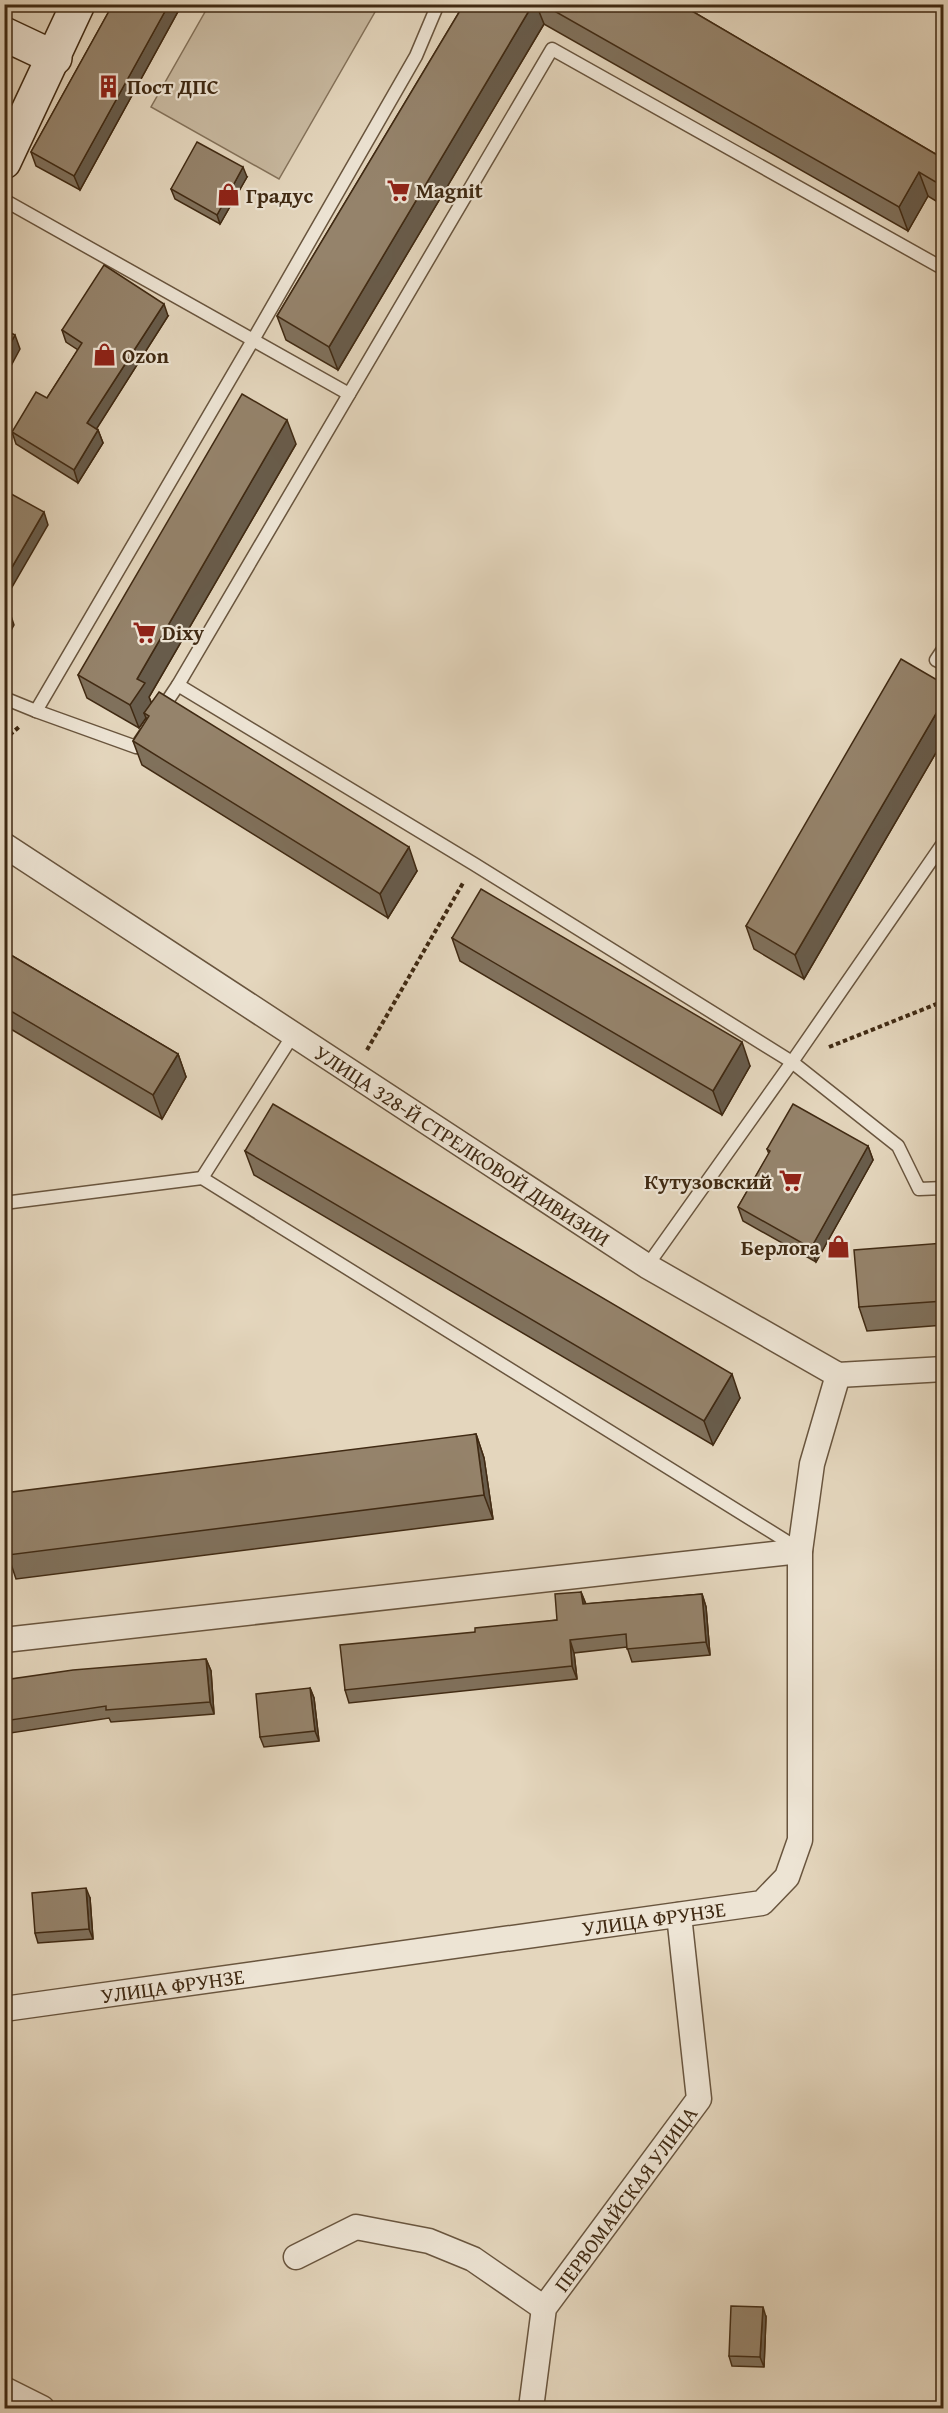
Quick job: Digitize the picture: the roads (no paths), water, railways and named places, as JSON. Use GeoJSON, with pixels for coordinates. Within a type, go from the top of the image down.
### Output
{"type":"FeatureCollection","features":[{"type":"Feature","properties":{"kind":"main road"},"geometry":{"type":"LineString","coordinates":[[4,162],[55,58],[78,4]]}},
{"type":"Feature","properties":{"kind":"main road"},"geometry":{"type":"LineString","coordinates":[[4,34],[55,58]]}},
{"type":"Feature","properties":{"kind":"street","name":"УЛИЦА 328-Й СТРЕЛКОВОЙ ДИВИЗИИ"},"geometry":{"type":"LineString","coordinates":[[4,845],[647,1266],[838,1375]]}},
{"type":"Feature","properties":{"kind":"street"},"geometry":{"type":"LineString","coordinates":[[838,1375],[944,1368]]}},
{"type":"Feature","properties":{"kind":"street","name":"УЛИЦА ФРУНЗЕ"},"geometry":{"type":"LineString","coordinates":[[4,2009],[762,1903],[788,1877],[800,1840],[800,1551],[812,1464],[838,1375]]}},
{"type":"Feature","properties":{"kind":"street"},"geometry":{"type":"LineString","coordinates":[[4,1640],[800,1551]]}},
{"type":"Feature","properties":{"kind":"street","name":"ПЕРВОМАЙСКАЯ УЛИЦА"},"geometry":{"type":"LineString","coordinates":[[531,2409],[544,2308],[699,2099],[679,1915]]}},
{"type":"Feature","properties":{"kind":"street"},"geometry":{"type":"LineString","coordinates":[[296,2258],[356,2227],[429,2241],[473,2259],[544,2308]]}},
{"type":"Feature","properties":{"kind":"street"},"geometry":{"type":"LineString","coordinates":[[4,2389],[42,2409]]}},
{"type":"Feature","properties":{"kind":"lane"},"geometry":{"type":"LineString","coordinates":[[36,711],[254,340],[416,56],[438,4]]}},
{"type":"Feature","properties":{"kind":"lane"},"geometry":{"type":"LineString","coordinates":[[4,698],[136,747],[178,686],[552,49],[944,269]]}},
{"type":"Feature","properties":{"kind":"lane"},"geometry":{"type":"LineString","coordinates":[[4,200],[349,394]]}},
{"type":"Feature","properties":{"kind":"lane"},"geometry":{"type":"LineString","coordinates":[[944,648],[936,660],[944,664]]}},
{"type":"Feature","properties":{"kind":"lane"},"geometry":{"type":"LineString","coordinates":[[178,686],[474,864],[792,1062],[898,1146],[920,1189],[944,1188]]}},
{"type":"Feature","properties":{"kind":"lane"},"geometry":{"type":"LineString","coordinates":[[647,1266],[944,842]]}},
{"type":"Feature","properties":{"kind":"lane"},"geometry":{"type":"LineString","coordinates":[[202,1178],[293,1035]]}},
{"type":"Feature","properties":{"kind":"lane"},"geometry":{"type":"LineString","coordinates":[[4,1203],[202,1178],[800,1551]]}},
{"type":"Feature","properties":{"kind":"place","name":"Пост ДПС"},"geometry":{"type":"Point","coordinates":[109,86]}},
{"type":"Feature","properties":{"kind":"place","name":"Magnit"},"geometry":{"type":"Point","coordinates":[398,190]}},
{"type":"Feature","properties":{"kind":"place","name":"Градус"},"geometry":{"type":"Point","coordinates":[228,195]}},
{"type":"Feature","properties":{"kind":"place","name":"Ozon"},"geometry":{"type":"Point","coordinates":[104,355]}},
{"type":"Feature","properties":{"kind":"place","name":"Dixy"},"geometry":{"type":"Point","coordinates":[144,632]}},
{"type":"Feature","properties":{"kind":"place","name":"Кутузовский"},"geometry":{"type":"Point","coordinates":[790,1181]}},
{"type":"Feature","properties":{"kind":"place","name":"Берлога"},"geometry":{"type":"Point","coordinates":[838,1247]}}]}
